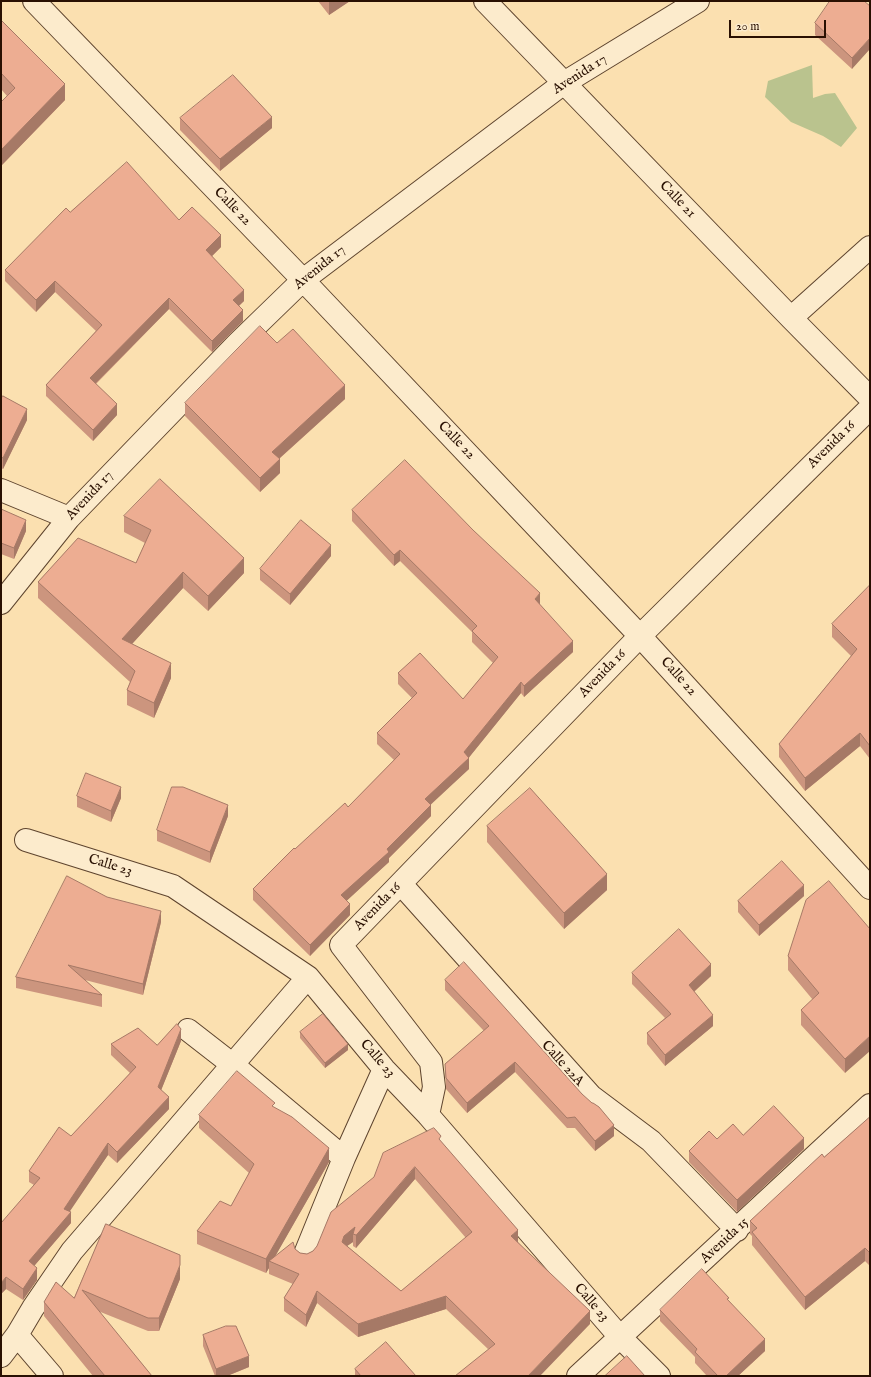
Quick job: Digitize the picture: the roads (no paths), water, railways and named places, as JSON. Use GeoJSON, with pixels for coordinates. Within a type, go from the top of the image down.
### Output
{"type":"FeatureCollection","features":[{"type":"Feature","properties":{"kind":"street","name":"Calle 22"},"geometry":{"type":"LineString","coordinates":[[34,1],[303,280],[640,636],[870,888]]}},
{"type":"Feature","properties":{"kind":"street","name":"Calle 21"},"geometry":{"type":"LineString","coordinates":[[485,1],[870,398]]}},
{"type":"Feature","properties":{"kind":"street","name":"Avenida 17"},"geometry":{"type":"LineString","coordinates":[[1,603],[69,518],[237,344],[303,280],[564,83],[698,1]]}},
{"type":"Feature","properties":{"kind":"street"},"geometry":{"type":"LineString","coordinates":[[792,318],[870,247]]}},
{"type":"Feature","properties":{"kind":"street","name":"Avenida 16"},"geometry":{"type":"LineString","coordinates":[[428,1115],[434,1087],[431,1062],[341,945],[640,636],[870,408]]}},
{"type":"Feature","properties":{"kind":"street"},"geometry":{"type":"LineString","coordinates":[[1,490],[69,518]]}},
{"type":"Feature","properties":{"kind":"street","name":"Calle 23"},"geometry":{"type":"LineString","coordinates":[[26,840],[173,886],[308,977],[384,1069],[428,1115],[620,1337],[659,1376]]}},
{"type":"Feature","properties":{"kind":"street","name":"Calle 22A"},"geometry":{"type":"LineString","coordinates":[[401,884],[591,1096],[651,1141],[737,1230]]}},
{"type":"Feature","properties":{"kind":"street"},"geometry":{"type":"LineString","coordinates":[[1,1356],[17,1335],[33,1308],[72,1251],[233,1066],[308,977]]}},
{"type":"Feature","properties":{"kind":"street"},"geometry":{"type":"LineString","coordinates":[[188,1030],[344,1158]]}},
{"type":"Feature","properties":{"kind":"street"},"geometry":{"type":"LineString","coordinates":[[306,1254],[344,1158],[384,1069]]}},
{"type":"Feature","properties":{"kind":"street","name":"Avenida 15"},"geometry":{"type":"LineString","coordinates":[[578,1376],[870,1105]]}},
{"type":"Feature","properties":{"kind":"street"},"geometry":{"type":"LineString","coordinates":[[17,1335],[52,1376]]}}]}
